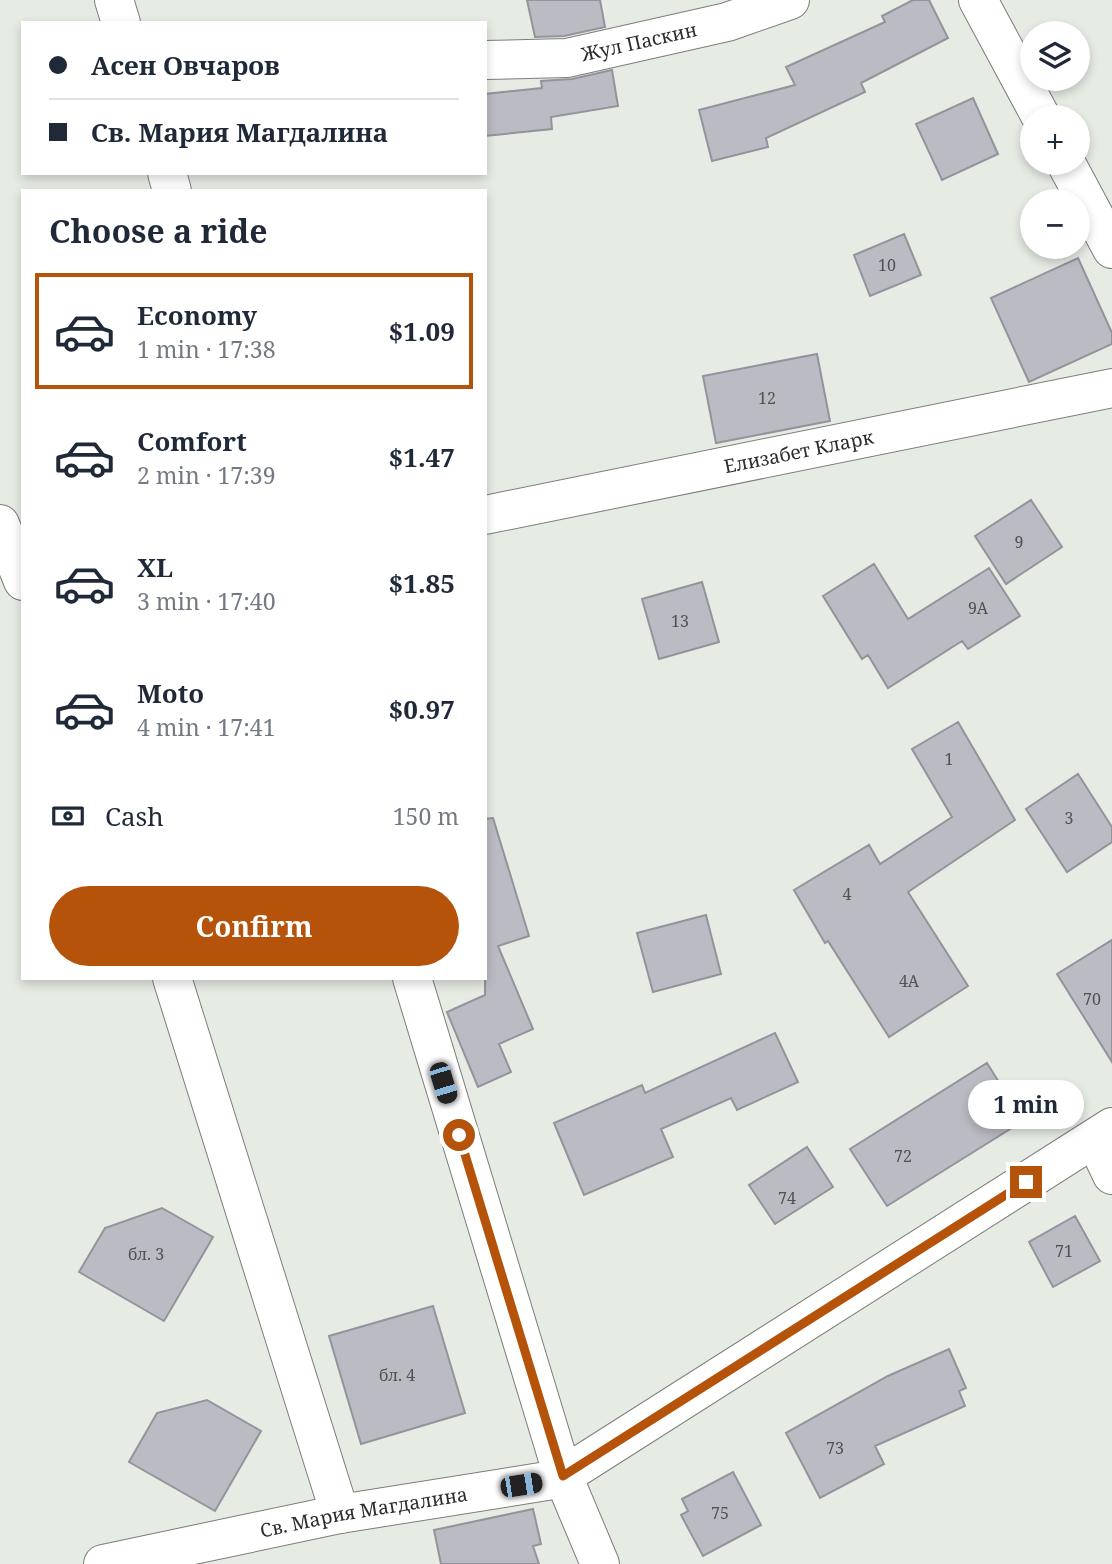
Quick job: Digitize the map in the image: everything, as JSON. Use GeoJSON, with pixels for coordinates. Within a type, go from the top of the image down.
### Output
{"type":"FeatureCollection","features":[{"type":"Feature","properties":{"kind":"street"},"geometry":{"type":"LineString","coordinates":[[114,0],[120,21]]}},
{"type":"Feature","properties":{"kind":"street","name":"Жул Паскин"},"geometry":{"type":"LineString","coordinates":[[487,60],[567,58],[727,22],[790,0]]}},
{"type":"Feature","properties":{"kind":"street"},"geometry":{"type":"LineString","coordinates":[[978,0],[1035,105]]}},
{"type":"Feature","properties":{"kind":"street"},"geometry":{"type":"LineString","coordinates":[[1072,175],[1112,249]]}},
{"type":"Feature","properties":{"kind":"street","name":"Елизабет Кларк"},"geometry":{"type":"LineString","coordinates":[[487,515],[1112,388]]}},
{"type":"Feature","properties":{"kind":"street"},"geometry":{"type":"LineString","coordinates":[[0,524],[21,576]]}},
{"type":"Feature","properties":{"kind":"street"},"geometry":{"type":"LineString","coordinates":[[173,980],[340,1514]]}},
{"type":"Feature","properties":{"kind":"street"},"geometry":{"type":"LineString","coordinates":[[413,980],[563,1476],[600,1564]]}},
{"type":"Feature","properties":{"kind":"street"},"geometry":{"type":"LineString","coordinates":[[1103,1133],[1112,1175]]}},
{"type":"Feature","properties":{"kind":"street","name":"Св. Мария Магдалина"},"geometry":{"type":"LineString","coordinates":[[103,1564],[340,1514],[547,1481],[563,1476],[1103,1133]]}},
{"type":"Feature","properties":{"kind":"building"},"geometry":{"type":"Polygon","coordinates":[[[527,0],[600,0],[605,27],[564,36],[535,37],[527,0]]]}},
{"type":"Feature","properties":{"kind":"building"},"geometry":{"type":"Polygon","coordinates":[[[913,0],[929,0],[948,38],[861,83],[865,92],[766,138],[768,147],[712,161],[699,110],[795,85],[786,67],[885,22],[882,16],[913,0]]]}},
{"type":"Feature","properties":{"kind":"building"},"geometry":{"type":"Polygon","coordinates":[[[612,70],[618,106],[551,117],[552,129],[487,136],[487,94],[542,88],[541,81],[572,79],[612,70]]]}},
{"type":"Feature","properties":{"kind":"building"},"geometry":{"type":"Polygon","coordinates":[[[973,98],[998,154],[942,180],[916,124],[973,98]]]}},
{"type":"Feature","properties":{"kind":"building"},"geometry":{"type":"Polygon","coordinates":[[[904,234],[921,275],[870,296],[854,255],[904,234]]]}},
{"type":"Feature","properties":{"kind":"building"},"geometry":{"type":"Polygon","coordinates":[[[1078,259],[1112,333],[1112,344],[1029,382],[991,298],[1078,259]]]}},
{"type":"Feature","properties":{"kind":"building"},"geometry":{"type":"Polygon","coordinates":[[[817,354],[830,421],[716,443],[703,376],[817,354]]]}},
{"type":"Feature","properties":{"kind":"building"},"geometry":{"type":"Polygon","coordinates":[[[1031,500],[1062,547],[1006,584],[975,536],[1031,500]]]}},
{"type":"Feature","properties":{"kind":"building"},"geometry":{"type":"Polygon","coordinates":[[[874,564],[908,619],[989,568],[1020,616],[968,649],[962,641],[888,688],[868,655],[862,659],[823,596],[874,564]]]}},
{"type":"Feature","properties":{"kind":"building"},"geometry":{"type":"Polygon","coordinates":[[[702,582],[719,642],[659,659],[642,599],[702,582]]]}},
{"type":"Feature","properties":{"kind":"building"},"geometry":{"type":"Polygon","coordinates":[[[958,722],[1015,820],[908,892],[968,986],[889,1037],[828,941],[825,943],[794,890],[869,845],[880,864],[952,817],[912,749],[958,722]]]}},
{"type":"Feature","properties":{"kind":"building"},"geometry":{"type":"Polygon","coordinates":[[[1078,774],[1112,827],[1112,842],[1067,872],[1026,809],[1078,774]]]}},
{"type":"Feature","properties":{"kind":"building"},"geometry":{"type":"Polygon","coordinates":[[[493,818],[529,936],[498,946],[533,1029],[499,1044],[511,1072],[478,1087],[447,1012],[485,995],[487,819],[493,818]]]}},
{"type":"Feature","properties":{"kind":"building"},"geometry":{"type":"Polygon","coordinates":[[[706,915],[721,974],[653,992],[637,933],[706,915]]]}},
{"type":"Feature","properties":{"kind":"building"},"geometry":{"type":"Polygon","coordinates":[[[1112,940],[1112,1062],[1057,974],[1112,940]]]}},
{"type":"Feature","properties":{"kind":"building"},"geometry":{"type":"Polygon","coordinates":[[[775,1033],[798,1082],[737,1110],[731,1098],[661,1129],[673,1157],[584,1195],[554,1123],[642,1085],[645,1093],[775,1033]]]}},
{"type":"Feature","properties":{"kind":"building"},"geometry":{"type":"Polygon","coordinates":[[[987,1063],[1023,1121],[887,1206],[850,1149],[987,1063]]]}},
{"type":"Feature","properties":{"kind":"building"},"geometry":{"type":"Polygon","coordinates":[[[807,1147],[833,1187],[775,1224],[749,1185],[807,1147]]]}},
{"type":"Feature","properties":{"kind":"building"},"geometry":{"type":"Polygon","coordinates":[[[162,1208],[213,1237],[164,1321],[79,1272],[105,1228],[162,1208]]]}},
{"type":"Feature","properties":{"kind":"building"},"geometry":{"type":"Polygon","coordinates":[[[1075,1216],[1100,1261],[1053,1287],[1029,1242],[1075,1216]]]}},
{"type":"Feature","properties":{"kind":"building"},"geometry":{"type":"Polygon","coordinates":[[[433,1306],[465,1413],[361,1444],[329,1336],[433,1306]]]}},
{"type":"Feature","properties":{"kind":"building"},"geometry":{"type":"Polygon","coordinates":[[[949,1349],[966,1388],[959,1391],[965,1406],[875,1446],[884,1464],[820,1498],[786,1433],[888,1376],[949,1349]]]}},
{"type":"Feature","properties":{"kind":"building"},"geometry":{"type":"Polygon","coordinates":[[[207,1400],[261,1431],[215,1511],[129,1462],[157,1413],[207,1400]]]}},
{"type":"Feature","properties":{"kind":"building"},"geometry":{"type":"Polygon","coordinates":[[[733,1472],[761,1525],[703,1556],[681,1515],[688,1511],[682,1499],[733,1472]]]}},
{"type":"Feature","properties":{"kind":"building"},"geometry":{"type":"Polygon","coordinates":[[[533,1509],[541,1544],[533,1546],[539,1564],[441,1564],[434,1530],[533,1509]]]}},
{"type":"Feature","properties":{"kind":"route"},"geometry":{"type":"LineString","coordinates":[[459,1135],[563,1476],[1026,1182]]}}]}
